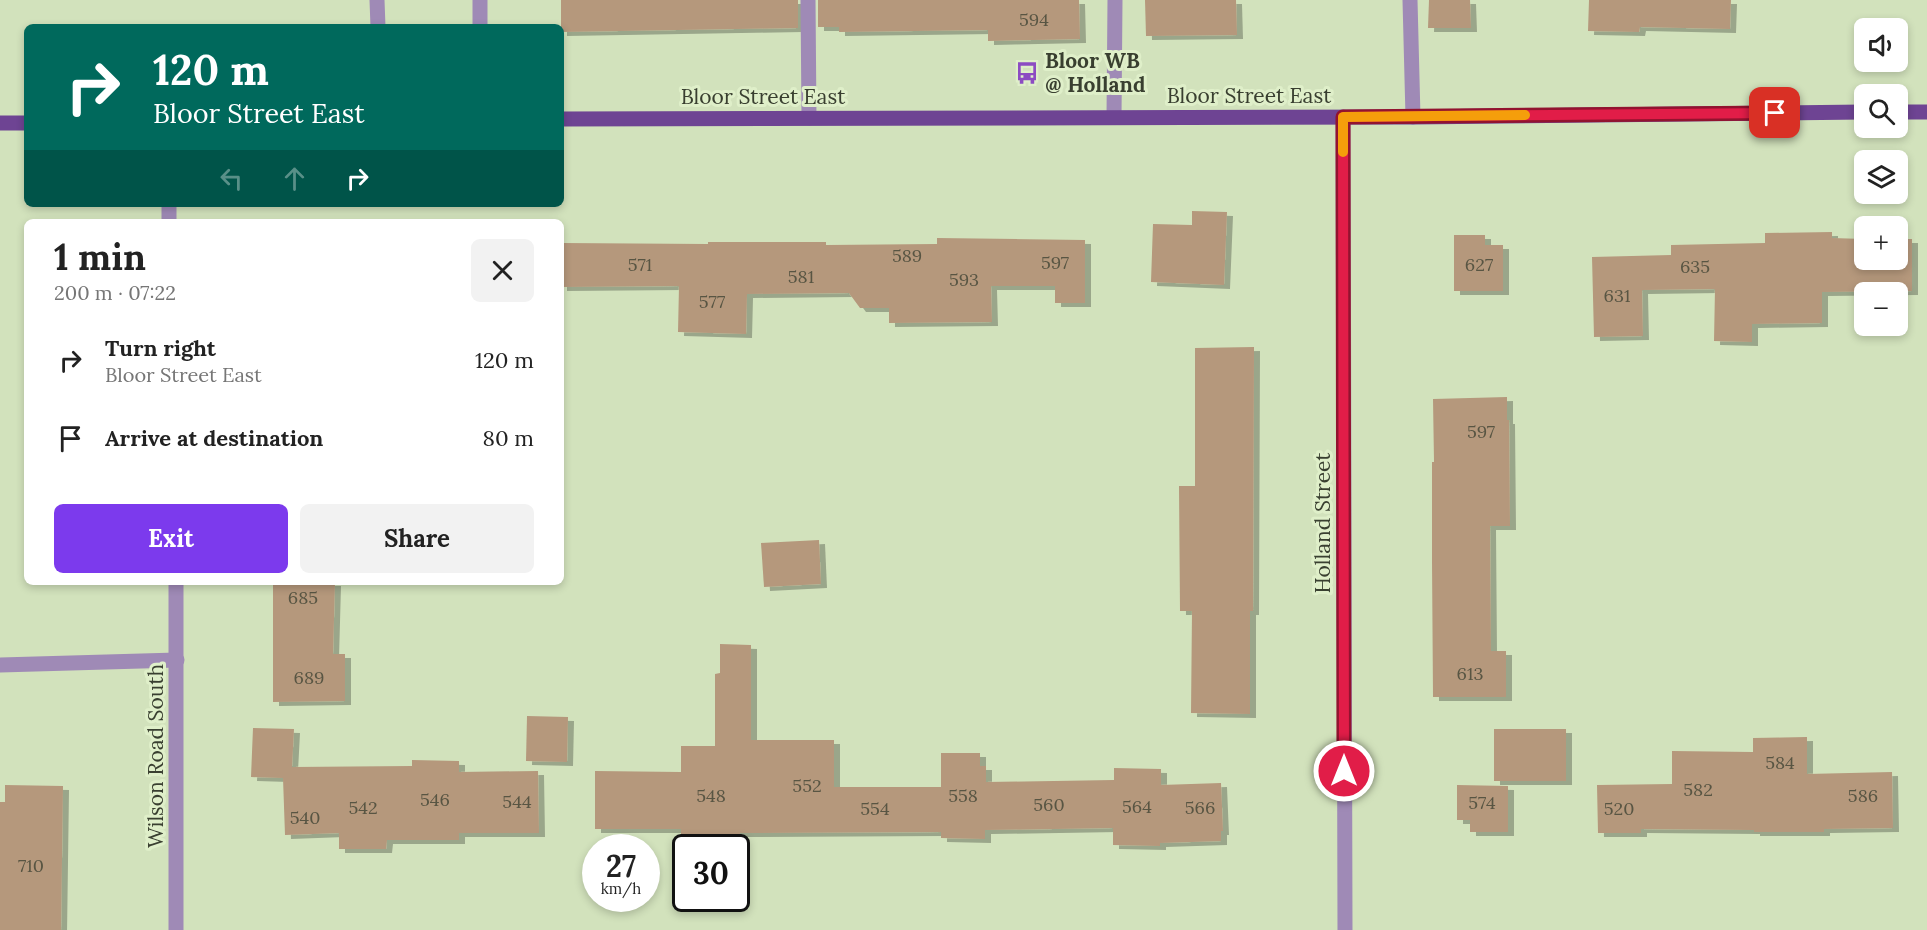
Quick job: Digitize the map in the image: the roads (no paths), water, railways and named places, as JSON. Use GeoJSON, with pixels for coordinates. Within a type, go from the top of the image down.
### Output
{"type":"FeatureCollection","features":[{"type":"Feature","properties":{"kind":"main road","name":"Bloor Street East"},"geometry":{"type":"LineString","coordinates":[[564,119],[1413,117],[1854,112]]}},
{"type":"Feature","properties":{"kind":"main road"},"geometry":{"type":"LineString","coordinates":[[1908,112],[1927,112]]}},
{"type":"Feature","properties":{"kind":"main road"},"geometry":{"type":"LineString","coordinates":[[0,123],[24,123]]}},
{"type":"Feature","properties":{"kind":"street"},"geometry":{"type":"LineString","coordinates":[[377,0],[378,24]]}},
{"type":"Feature","properties":{"kind":"street"},"geometry":{"type":"LineString","coordinates":[[480,0],[480,24]]}},
{"type":"Feature","properties":{"kind":"street"},"geometry":{"type":"LineString","coordinates":[[808,0],[809,118]]}},
{"type":"Feature","properties":{"kind":"street"},"geometry":{"type":"LineString","coordinates":[[1114,117],[1115,0]]}},
{"type":"Feature","properties":{"kind":"street"},"geometry":{"type":"LineString","coordinates":[[1410,0],[1413,117]]}},
{"type":"Feature","properties":{"kind":"street","name":"Holland Street"},"geometry":{"type":"LineString","coordinates":[[1343,117],[1345,930]]}},
{"type":"Feature","properties":{"kind":"street","name":"Wilson Road South"},"geometry":{"type":"LineString","coordinates":[[176,585],[176,930]]}},
{"type":"Feature","properties":{"kind":"street"},"geometry":{"type":"LineString","coordinates":[[0,665],[177,660]]}},
{"type":"Feature","properties":{"kind":"place","name":"Bloor WB @ Holland"},"geometry":{"type":"Point","coordinates":[1027,73]}}]}
